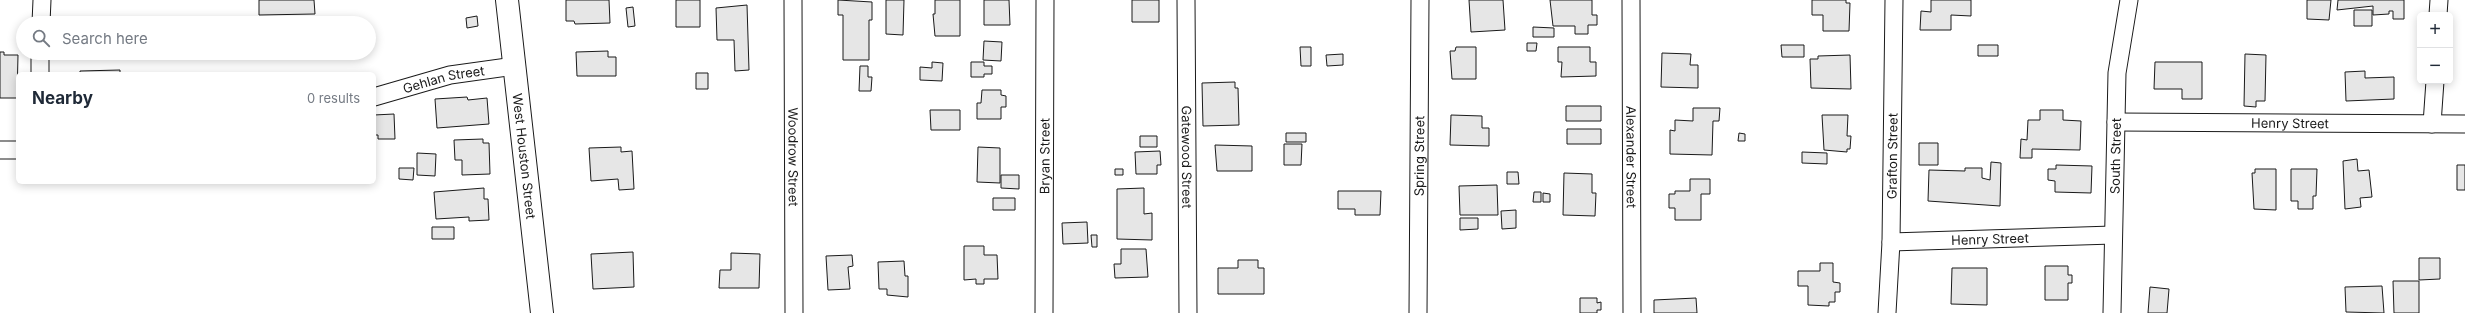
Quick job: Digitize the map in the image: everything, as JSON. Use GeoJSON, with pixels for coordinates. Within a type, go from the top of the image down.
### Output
{"type":"FeatureCollection","features":[{"type":"Feature","properties":{"kind":"main road","name":"West Houston Street"},"geometry":{"type":"LineString","coordinates":[[507,0],[542,313]]}},
{"type":"Feature","properties":{"kind":"street"},"geometry":{"type":"LineString","coordinates":[[41,16],[42,0]]}},
{"type":"Feature","properties":{"kind":"street","name":"Woodrow Street"},"geometry":{"type":"LineString","coordinates":[[793,0],[794,313]]}},
{"type":"Feature","properties":{"kind":"street","name":"Bryan Street"},"geometry":{"type":"LineString","coordinates":[[1044,313],[1045,0]]}},
{"type":"Feature","properties":{"kind":"street","name":"Gatewood Street"},"geometry":{"type":"LineString","coordinates":[[1186,0],[1188,313]]}},
{"type":"Feature","properties":{"kind":"street","name":"Spring Street"},"geometry":{"type":"LineString","coordinates":[[1418,313],[1420,0]]}},
{"type":"Feature","properties":{"kind":"street","name":"Alexander Street"},"geometry":{"type":"LineString","coordinates":[[1631,0],[1632,313]]}},
{"type":"Feature","properties":{"kind":"street","name":"Grafton Street"},"geometry":{"type":"LineString","coordinates":[[1887,313],[1891,242],[1894,0]]}},
{"type":"Feature","properties":{"kind":"street","name":"South Street"},"geometry":{"type":"LineString","coordinates":[[2112,313],[2116,122],[2120,50],[2129,0]]}},
{"type":"Feature","properties":{"kind":"street"},"geometry":{"type":"LineString","coordinates":[[2438,12],[2439,0]]}},
{"type":"Feature","properties":{"kind":"street"},"geometry":{"type":"LineString","coordinates":[[40,60],[40,72]]}},
{"type":"Feature","properties":{"kind":"street","name":"Gehlan Street"},"geometry":{"type":"LineString","coordinates":[[376,96],[450,75],[515,66]]}},
{"type":"Feature","properties":{"kind":"street"},"geometry":{"type":"LineString","coordinates":[[2432,124],[2435,84]]}},
{"type":"Feature","properties":{"kind":"street","name":"Henry Street"},"geometry":{"type":"LineString","coordinates":[[2116,122],[2465,124]]}},
{"type":"Feature","properties":{"kind":"street"},"geometry":{"type":"LineString","coordinates":[[0,150],[16,150]]}},
{"type":"Feature","properties":{"kind":"street","name":"Henry Street"},"geometry":{"type":"LineString","coordinates":[[1891,242],[2113,235]]}},
{"type":"Feature","properties":{"kind":"building"},"geometry":{"type":"Polygon","coordinates":[[[259,0],[314,0],[315,14],[259,15],[259,0]]]}},
{"type":"Feature","properties":{"kind":"building"},"geometry":{"type":"Polygon","coordinates":[[[566,0],[609,0],[610,23],[575,24],[574,21],[566,21],[566,0]]]}},
{"type":"Feature","properties":{"kind":"building"},"geometry":{"type":"Polygon","coordinates":[[[676,0],[700,0],[700,27],[676,27],[676,0]]]}},
{"type":"Feature","properties":{"kind":"building"},"geometry":{"type":"Polygon","coordinates":[[[838,0],[872,2],[872,20],[869,20],[869,60],[843,60],[843,15],[838,15],[838,0]]]}},
{"type":"Feature","properties":{"kind":"building"},"geometry":{"type":"Polygon","coordinates":[[[886,0],[904,0],[903,35],[886,34],[886,0]]]}},
{"type":"Feature","properties":{"kind":"building"},"geometry":{"type":"Polygon","coordinates":[[[935,0],[960,0],[960,36],[935,36],[933,14],[935,14],[935,0]]]}},
{"type":"Feature","properties":{"kind":"building"},"geometry":{"type":"Polygon","coordinates":[[[984,0],[1009,0],[1010,25],[984,25],[984,0]]]}},
{"type":"Feature","properties":{"kind":"building"},"geometry":{"type":"Polygon","coordinates":[[[1132,0],[1159,0],[1159,22],[1132,22],[1132,0]]]}},
{"type":"Feature","properties":{"kind":"building"},"geometry":{"type":"Polygon","coordinates":[[[1469,0],[1503,0],[1505,30],[1471,32],[1469,0]]]}},
{"type":"Feature","properties":{"kind":"building"},"geometry":{"type":"Polygon","coordinates":[[[1550,0],[1592,0],[1592,15],[1597,15],[1597,25],[1588,25],[1588,34],[1575,34],[1575,26],[1553,26],[1550,0]]]}},
{"type":"Feature","properties":{"kind":"building"},"geometry":{"type":"Polygon","coordinates":[[[1812,0],[1846,0],[1846,3],[1850,3],[1849,31],[1823,31],[1823,15],[1812,15],[1812,0]]]}},
{"type":"Feature","properties":{"kind":"building"},"geometry":{"type":"Polygon","coordinates":[[[1931,0],[1971,0],[1971,16],[1951,15],[1951,30],[1920,30],[1921,11],[1931,12],[1931,0]]]}},
{"type":"Feature","properties":{"kind":"building"},"geometry":{"type":"Polygon","coordinates":[[[2307,0],[2331,0],[2329,20],[2307,19],[2307,0]]]}},
{"type":"Feature","properties":{"kind":"building"},"geometry":{"type":"Polygon","coordinates":[[[2338,0],[2404,0],[2404,19],[2393,19],[2393,11],[2389,11],[2389,14],[2373,15],[2373,6],[2337,10],[2338,0]]]}},
{"type":"Feature","properties":{"kind":"building"},"geometry":{"type":"Polygon","coordinates":[[[747,5],[749,70],[735,71],[734,40],[717,40],[716,8],[747,5]]]}},
{"type":"Feature","properties":{"kind":"building"},"geometry":{"type":"Polygon","coordinates":[[[633,7],[635,26],[628,27],[626,8],[633,7]]]}},
{"type":"Feature","properties":{"kind":"building"},"geometry":{"type":"Polygon","coordinates":[[[2354,10],[2372,10],[2372,26],[2354,26],[2354,10]]]}},
{"type":"Feature","properties":{"kind":"building"},"geometry":{"type":"Polygon","coordinates":[[[477,16],[478,26],[467,28],[466,18],[477,16]]]}},
{"type":"Feature","properties":{"kind":"building"},"geometry":{"type":"Polygon","coordinates":[[[1533,27],[1554,28],[1554,37],[1533,37],[1533,27]]]}},
{"type":"Feature","properties":{"kind":"building"},"geometry":{"type":"Polygon","coordinates":[[[984,41],[1002,42],[1001,61],[983,60],[984,41]]]}},
{"type":"Feature","properties":{"kind":"building"},"geometry":{"type":"Polygon","coordinates":[[[1527,43],[1537,43],[1536,51],[1527,51],[1527,43]]]}},
{"type":"Feature","properties":{"kind":"building"},"geometry":{"type":"Polygon","coordinates":[[[1781,45],[1804,45],[1804,57],[1782,57],[1781,45]]]}},
{"type":"Feature","properties":{"kind":"building"},"geometry":{"type":"Polygon","coordinates":[[[1978,45],[1998,45],[1998,56],[1978,56],[1978,45]]]}},
{"type":"Feature","properties":{"kind":"building"},"geometry":{"type":"Polygon","coordinates":[[[1300,47],[1311,47],[1311,66],[1301,66],[1300,47]]]}},
{"type":"Feature","properties":{"kind":"building"},"geometry":{"type":"Polygon","coordinates":[[[1456,47],[1476,47],[1476,79],[1452,79],[1450,51],[1455,51],[1456,47]]]}},
{"type":"Feature","properties":{"kind":"building"},"geometry":{"type":"Polygon","coordinates":[[[1558,47],[1590,47],[1590,62],[1596,62],[1596,76],[1561,77],[1562,62],[1558,62],[1558,47]]]}},
{"type":"Feature","properties":{"kind":"building"},"geometry":{"type":"Polygon","coordinates":[[[608,51],[608,57],[616,57],[616,76],[577,76],[576,52],[608,51]]]}},
{"type":"Feature","properties":{"kind":"building"},"geometry":{"type":"Polygon","coordinates":[[[0,52],[4,52],[4,55],[16,55],[16,60],[18,60],[18,72],[16,72],[16,98],[0,98],[0,52]]]}},
{"type":"Feature","properties":{"kind":"building"},"geometry":{"type":"Polygon","coordinates":[[[1662,53],[1691,54],[1690,65],[1698,65],[1698,88],[1661,87],[1662,53]]]}},
{"type":"Feature","properties":{"kind":"building"},"geometry":{"type":"Polygon","coordinates":[[[1343,54],[1343,65],[1327,66],[1326,55],[1343,54]]]}},
{"type":"Feature","properties":{"kind":"building"},"geometry":{"type":"Polygon","coordinates":[[[2245,54],[2266,55],[2265,101],[2256,101],[2256,107],[2244,106],[2245,54]]]}},
{"type":"Feature","properties":{"kind":"building"},"geometry":{"type":"Polygon","coordinates":[[[1850,55],[1851,89],[1811,88],[1810,59],[1818,59],[1818,56],[1850,55]]]}},
{"type":"Feature","properties":{"kind":"building"},"geometry":{"type":"Polygon","coordinates":[[[932,62],[943,63],[942,81],[920,80],[920,67],[932,68],[932,62]]]}},
{"type":"Feature","properties":{"kind":"building"},"geometry":{"type":"Polygon","coordinates":[[[971,62],[984,62],[984,66],[992,66],[992,74],[984,74],[984,77],[971,77],[971,62]]]}},
{"type":"Feature","properties":{"kind":"building"},"geometry":{"type":"Polygon","coordinates":[[[2155,62],[2202,62],[2202,99],[2182,99],[2182,89],[2154,89],[2155,62]]]}},
{"type":"Feature","properties":{"kind":"building"},"geometry":{"type":"Polygon","coordinates":[[[860,66],[868,66],[868,77],[872,77],[871,91],[859,91],[860,66]]]}},
{"type":"Feature","properties":{"kind":"building"},"geometry":{"type":"Polygon","coordinates":[[[120,70],[120,72],[80,72],[120,70]]]}},
{"type":"Feature","properties":{"kind":"building"},"geometry":{"type":"Polygon","coordinates":[[[2365,71],[2365,78],[2394,77],[2394,99],[2346,101],[2345,72],[2365,71]]]}},
{"type":"Feature","properties":{"kind":"building"},"geometry":{"type":"Polygon","coordinates":[[[696,73],[708,73],[708,89],[696,89],[696,73]]]}},
{"type":"Feature","properties":{"kind":"building"},"geometry":{"type":"Polygon","coordinates":[[[1235,82],[1235,88],[1238,88],[1239,125],[1203,126],[1202,83],[1235,82]]]}},
{"type":"Feature","properties":{"kind":"building"},"geometry":{"type":"Polygon","coordinates":[[[982,90],[1001,90],[1001,95],[1006,96],[1006,107],[1001,107],[1001,119],[977,119],[977,103],[981,103],[982,90]]]}},
{"type":"Feature","properties":{"kind":"building"},"geometry":{"type":"Polygon","coordinates":[[[467,97],[468,100],[487,98],[489,124],[437,128],[435,99],[467,97]]]}},
{"type":"Feature","properties":{"kind":"building"},"geometry":{"type":"Polygon","coordinates":[[[1566,106],[1601,106],[1601,121],[1566,121],[1566,106]]]}},
{"type":"Feature","properties":{"kind":"building"},"geometry":{"type":"Polygon","coordinates":[[[1693,108],[1720,108],[1719,121],[1713,121],[1712,155],[1670,154],[1670,130],[1675,131],[1675,120],[1693,121],[1693,108]]]}},
{"type":"Feature","properties":{"kind":"building"},"geometry":{"type":"Polygon","coordinates":[[[930,110],[960,110],[960,130],[931,130],[930,110]]]}},
{"type":"Feature","properties":{"kind":"building"},"geometry":{"type":"Polygon","coordinates":[[[2040,110],[2063,110],[2063,120],[2081,121],[2080,150],[2032,149],[2032,158],[2020,158],[2021,139],[2027,140],[2028,120],[2040,120],[2040,110]]]}},
{"type":"Feature","properties":{"kind":"building"},"geometry":{"type":"Polygon","coordinates":[[[394,114],[395,139],[378,139],[378,135],[376,135],[376,115],[394,114]]]}},
{"type":"Feature","properties":{"kind":"building"},"geometry":{"type":"Polygon","coordinates":[[[1451,115],[1482,116],[1482,128],[1489,128],[1489,146],[1450,145],[1451,115]]]}},
{"type":"Feature","properties":{"kind":"building"},"geometry":{"type":"Polygon","coordinates":[[[1822,115],[1848,115],[1847,136],[1851,136],[1850,149],[1847,149],[1847,152],[1824,150],[1822,115]]]}},
{"type":"Feature","properties":{"kind":"building"},"geometry":{"type":"Polygon","coordinates":[[[1567,129],[1601,129],[1601,144],[1567,144],[1567,129]]]}},
{"type":"Feature","properties":{"kind":"building"},"geometry":{"type":"Polygon","coordinates":[[[1286,133],[1306,133],[1306,142],[1286,142],[1286,133]]]}},
{"type":"Feature","properties":{"kind":"building"},"geometry":{"type":"Polygon","coordinates":[[[1739,133],[1745,134],[1745,141],[1738,141],[1739,133]]]}},
{"type":"Feature","properties":{"kind":"building"},"geometry":{"type":"Polygon","coordinates":[[[1140,136],[1157,136],[1157,147],[1140,147],[1140,136]]]}},
{"type":"Feature","properties":{"kind":"building"},"geometry":{"type":"Polygon","coordinates":[[[483,139],[483,143],[489,143],[490,174],[462,175],[462,160],[455,160],[454,140],[483,139]]]}},
{"type":"Feature","properties":{"kind":"building"},"geometry":{"type":"Polygon","coordinates":[[[1919,143],[1938,143],[1938,165],[1919,165],[1919,143]]]}},
{"type":"Feature","properties":{"kind":"building"},"geometry":{"type":"Polygon","coordinates":[[[1284,144],[1302,144],[1301,165],[1284,165],[1284,144]]]}},
{"type":"Feature","properties":{"kind":"building"},"geometry":{"type":"Polygon","coordinates":[[[1215,145],[1252,146],[1252,171],[1217,171],[1215,145]]]}},
{"type":"Feature","properties":{"kind":"building"},"geometry":{"type":"Polygon","coordinates":[[[621,147],[621,152],[632,151],[634,189],[619,190],[618,179],[591,181],[589,148],[621,147]]]}},
{"type":"Feature","properties":{"kind":"building"},"geometry":{"type":"Polygon","coordinates":[[[978,147],[1000,148],[1000,183],[977,182],[978,147]]]}},
{"type":"Feature","properties":{"kind":"building"},"geometry":{"type":"Polygon","coordinates":[[[1160,151],[1161,165],[1157,165],[1157,174],[1136,174],[1135,152],[1160,151]]]}},
{"type":"Feature","properties":{"kind":"building"},"geometry":{"type":"Polygon","coordinates":[[[1802,152],[1827,153],[1827,164],[1802,163],[1802,152]]]}},
{"type":"Feature","properties":{"kind":"building"},"geometry":{"type":"Polygon","coordinates":[[[417,153],[436,154],[435,176],[417,175],[417,153]]]}},
{"type":"Feature","properties":{"kind":"building"},"geometry":{"type":"Polygon","coordinates":[[[2357,159],[2358,171],[2369,170],[2372,197],[2360,198],[2361,207],[2345,209],[2343,161],[2357,159]]]}},
{"type":"Feature","properties":{"kind":"building"},"geometry":{"type":"Polygon","coordinates":[[[1991,162],[2001,163],[2000,206],[1928,201],[1929,170],[1965,171],[1965,168],[1982,168],[1982,178],[1990,180],[1991,162]]]}},
{"type":"Feature","properties":{"kind":"building"},"geometry":{"type":"Polygon","coordinates":[[[2056,165],[2092,166],[2091,193],[2055,192],[2055,181],[2048,180],[2048,169],[2056,169],[2056,165]]]}},
{"type":"Feature","properties":{"kind":"building"},"geometry":{"type":"Polygon","coordinates":[[[2457,165],[2465,165],[2465,190],[2457,190],[2457,165]]]}},
{"type":"Feature","properties":{"kind":"building"},"geometry":{"type":"Polygon","coordinates":[[[399,168],[414,168],[413,180],[399,179],[399,168]]]}},
{"type":"Feature","properties":{"kind":"building"},"geometry":{"type":"Polygon","coordinates":[[[1115,169],[1123,169],[1123,175],[1115,175],[1115,169]]]}},
{"type":"Feature","properties":{"kind":"building"},"geometry":{"type":"Polygon","coordinates":[[[2255,169],[2276,169],[2276,210],[2254,209],[2252,173],[2255,173],[2255,169]]]}},
{"type":"Feature","properties":{"kind":"building"},"geometry":{"type":"Polygon","coordinates":[[[2291,169],[2317,169],[2316,196],[2313,196],[2313,209],[2298,209],[2298,201],[2291,201],[2291,169]]]}},
{"type":"Feature","properties":{"kind":"building"},"geometry":{"type":"Polygon","coordinates":[[[1507,172],[1518,172],[1519,184],[1507,184],[1507,172]]]}},
{"type":"Feature","properties":{"kind":"building"},"geometry":{"type":"Polygon","coordinates":[[[1564,173],[1592,174],[1592,193],[1596,193],[1595,216],[1563,215],[1564,173]]]}},
{"type":"Feature","properties":{"kind":"building"},"geometry":{"type":"Polygon","coordinates":[[[1001,175],[1019,175],[1019,189],[1001,188],[1001,175]]]}},
{"type":"Feature","properties":{"kind":"building"},"geometry":{"type":"Polygon","coordinates":[[[1690,179],[1710,179],[1710,194],[1701,194],[1701,220],[1675,220],[1675,208],[1669,208],[1669,194],[1675,194],[1675,191],[1690,191],[1690,179]]]}},
{"type":"Feature","properties":{"kind":"building"},"geometry":{"type":"Polygon","coordinates":[[[1497,185],[1498,215],[1460,215],[1459,186],[1497,185]]]}},
{"type":"Feature","properties":{"kind":"building"},"geometry":{"type":"Polygon","coordinates":[[[484,188],[484,199],[488,199],[489,220],[469,221],[469,217],[436,219],[434,192],[484,188]]]}},
{"type":"Feature","properties":{"kind":"building"},"geometry":{"type":"Polygon","coordinates":[[[1144,188],[1144,214],[1152,213],[1152,240],[1117,239],[1117,189],[1144,188]]]}},
{"type":"Feature","properties":{"kind":"building"},"geometry":{"type":"Polygon","coordinates":[[[1338,191],[1381,191],[1380,215],[1355,215],[1355,209],[1338,209],[1338,191]]]}},
{"type":"Feature","properties":{"kind":"building"},"geometry":{"type":"Polygon","coordinates":[[[1534,192],[1541,192],[1541,202],[1533,202],[1534,192]]]}},
{"type":"Feature","properties":{"kind":"building"},"geometry":{"type":"Polygon","coordinates":[[[1543,193],[1550,194],[1550,202],[1543,202],[1543,193]]]}},
{"type":"Feature","properties":{"kind":"building"},"geometry":{"type":"Polygon","coordinates":[[[993,198],[1015,198],[1015,210],[993,210],[993,198]]]}},
{"type":"Feature","properties":{"kind":"building"},"geometry":{"type":"Polygon","coordinates":[[[1516,210],[1516,228],[1502,229],[1501,211],[1516,210]]]}},
{"type":"Feature","properties":{"kind":"building"},"geometry":{"type":"Polygon","coordinates":[[[1460,218],[1478,218],[1478,229],[1460,230],[1460,218]]]}},
{"type":"Feature","properties":{"kind":"building"},"geometry":{"type":"Polygon","coordinates":[[[1087,222],[1088,243],[1063,244],[1062,223],[1087,222]]]}},
{"type":"Feature","properties":{"kind":"building"},"geometry":{"type":"Polygon","coordinates":[[[432,227],[454,227],[454,239],[432,239],[432,227]]]}},
{"type":"Feature","properties":{"kind":"building"},"geometry":{"type":"Polygon","coordinates":[[[1091,235],[1097,235],[1097,247],[1092,247],[1091,235]]]}},
{"type":"Feature","properties":{"kind":"building"},"geometry":{"type":"Polygon","coordinates":[[[964,246],[984,246],[984,255],[997,255],[998,279],[984,279],[984,284],[976,284],[976,279],[964,280],[964,246]]]}},
{"type":"Feature","properties":{"kind":"building"},"geometry":{"type":"Polygon","coordinates":[[[1121,249],[1146,249],[1148,277],[1115,278],[1114,264],[1121,264],[1121,249]]]}},
{"type":"Feature","properties":{"kind":"building"},"geometry":{"type":"Polygon","coordinates":[[[633,252],[634,287],[593,289],[591,254],[633,252]]]}},
{"type":"Feature","properties":{"kind":"building"},"geometry":{"type":"Polygon","coordinates":[[[731,253],[760,254],[759,288],[719,288],[720,270],[731,270],[731,253]]]}},
{"type":"Feature","properties":{"kind":"building"},"geometry":{"type":"Polygon","coordinates":[[[852,255],[853,266],[848,267],[850,289],[828,290],[826,256],[852,255]]]}},
{"type":"Feature","properties":{"kind":"building"},"geometry":{"type":"Polygon","coordinates":[[[2419,258],[2440,258],[2440,279],[2419,280],[2419,258]]]}},
{"type":"Feature","properties":{"kind":"building"},"geometry":{"type":"Polygon","coordinates":[[[1238,260],[1258,260],[1258,268],[1264,268],[1264,294],[1218,294],[1218,268],[1238,268],[1238,260]]]}},
{"type":"Feature","properties":{"kind":"building"},"geometry":{"type":"Polygon","coordinates":[[[904,261],[905,276],[908,276],[908,297],[887,295],[887,289],[879,289],[878,262],[904,261]]]}},
{"type":"Feature","properties":{"kind":"building"},"geometry":{"type":"Polygon","coordinates":[[[1820,263],[1833,263],[1833,282],[1840,283],[1840,292],[1835,292],[1835,302],[1829,302],[1829,306],[1808,305],[1808,286],[1798,286],[1798,271],[1820,271],[1820,263]]]}},
{"type":"Feature","properties":{"kind":"building"},"geometry":{"type":"Polygon","coordinates":[[[2045,266],[2068,266],[2068,275],[2072,275],[2072,283],[2068,283],[2068,300],[2045,300],[2045,266]]]}},
{"type":"Feature","properties":{"kind":"building"},"geometry":{"type":"Polygon","coordinates":[[[1952,268],[1987,268],[1987,305],[1951,304],[1952,268]]]}},
{"type":"Feature","properties":{"kind":"building"},"geometry":{"type":"Polygon","coordinates":[[[2393,281],[2419,281],[2419,313],[2394,313],[2393,281]]]}},
{"type":"Feature","properties":{"kind":"building"},"geometry":{"type":"Polygon","coordinates":[[[2382,286],[2384,313],[2346,312],[2345,287],[2382,286]]]}},
{"type":"Feature","properties":{"kind":"building"},"geometry":{"type":"Polygon","coordinates":[[[2150,287],[2169,289],[2167,313],[2148,313],[2150,287]]]}},
{"type":"Feature","properties":{"kind":"building"},"geometry":{"type":"Polygon","coordinates":[[[1580,298],[1597,298],[1597,303],[1601,302],[1601,310],[1597,310],[1597,313],[1580,313],[1580,298]]]}},
{"type":"Feature","properties":{"kind":"building"},"geometry":{"type":"Polygon","coordinates":[[[1696,298],[1697,313],[1654,313],[1654,300],[1696,298]]]}}]}
